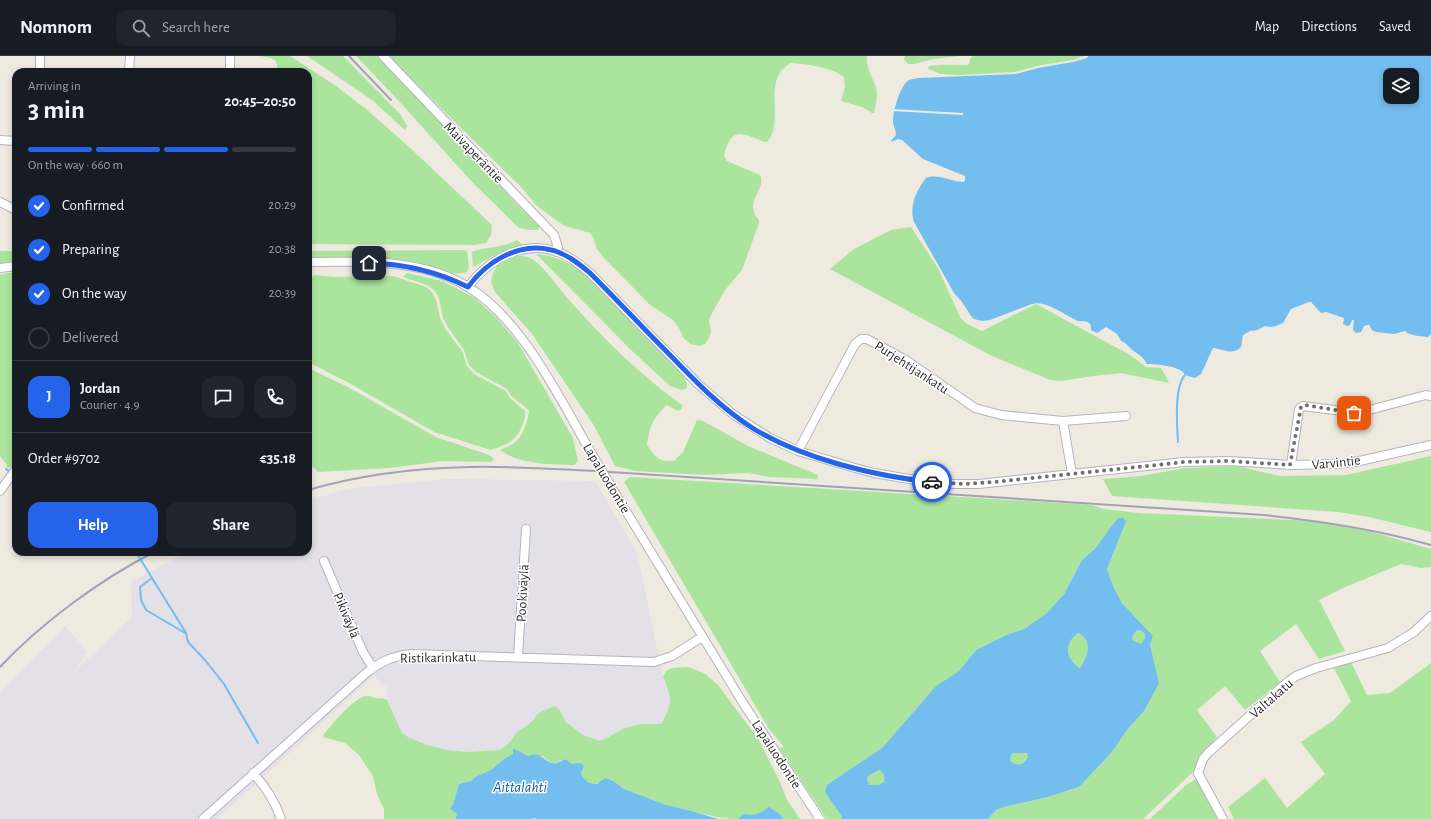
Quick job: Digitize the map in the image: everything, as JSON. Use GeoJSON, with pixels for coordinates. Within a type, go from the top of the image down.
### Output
{"type":"FeatureCollection","features":[{"type":"Feature","properties":{"kind":"street"},"geometry":{"type":"LineString","coordinates":[[40,56],[40,68]]}},
{"type":"Feature","properties":{"kind":"street"},"geometry":{"type":"LineString","coordinates":[[129,68],[130,56]]}},
{"type":"Feature","properties":{"kind":"street"},"geometry":{"type":"LineString","coordinates":[[230,56],[230,68]]}},
{"type":"Feature","properties":{"kind":"street","name":"Maivaperäntie"},"geometry":{"type":"LineString","coordinates":[[383,56],[554,235],[558,247],[557,252]]}},
{"type":"Feature","properties":{"kind":"street"},"geometry":{"type":"LineString","coordinates":[[0,140],[12,141]]}},
{"type":"Feature","properties":{"kind":"street"},"geometry":{"type":"LineString","coordinates":[[0,202],[12,208]]}},
{"type":"Feature","properties":{"kind":"street","name":"Varvintie"},"geometry":{"type":"LineString","coordinates":[[468,287],[482,270],[495,260],[513,252],[536,249],[557,252],[570,258],[590,273],[699,385],[734,415],[770,438],[798,451],[826,460],[874,473],[921,481],[979,484],[1155,464],[1191,462],[1230,461],[1290,465],[1336,464],[1355,462],[1431,445]]}},
{"type":"Feature","properties":{"kind":"street","name":"Lapaluodontie"},"geometry":{"type":"LineString","coordinates":[[312,262],[402,265],[438,274],[468,287],[503,314],[525,342],[546,374],[593,456],[702,638],[820,819]]}},
{"type":"Feature","properties":{"kind":"street"},"geometry":{"type":"LineString","coordinates":[[0,268],[12,266]]}},
{"type":"Feature","properties":{"kind":"street","name":"Purjehtijankatu"},"geometry":{"type":"LineString","coordinates":[[798,451],[855,344],[864,339],[870,340],[897,354],[975,408],[1001,415],[1063,421],[1126,416]]}},
{"type":"Feature","properties":{"kind":"street"},"geometry":{"type":"LineString","coordinates":[[1290,465],[1299,409],[1303,406],[1358,413],[1431,396]]}},
{"type":"Feature","properties":{"kind":"street"},"geometry":{"type":"LineString","coordinates":[[1063,421],[1072,474]]}},
{"type":"Feature","properties":{"kind":"street"},"geometry":{"type":"LineString","coordinates":[[0,491],[12,474]]}},
{"type":"Feature","properties":{"kind":"street","name":"Pookiväylä"},"geometry":{"type":"LineString","coordinates":[[518,657],[526,529]]}},
{"type":"Feature","properties":{"kind":"street","name":"Pikiväylä"},"geometry":{"type":"LineString","coordinates":[[324,561],[363,652],[373,668]]}},
{"type":"Feature","properties":{"kind":"street","name":"Valtakatu"},"geometry":{"type":"LineString","coordinates":[[1223,819],[1198,773],[1203,759],[1208,754],[1284,684],[1296,676],[1316,668],[1388,648],[1414,632],[1431,616]]}},
{"type":"Feature","properties":{"kind":"street","name":"Ristikarinkatu"},"geometry":{"type":"LineString","coordinates":[[203,819],[373,668],[392,657],[411,654],[654,662],[672,656],[702,638]]}},
{"type":"Feature","properties":{"kind":"street"},"geometry":{"type":"LineString","coordinates":[[253,773],[270,794],[281,819]]}},
{"type":"Feature","properties":{"kind":"shaded area"},"geometry":{"type":"Polygon","coordinates":[[[447,479],[595,481],[637,552],[663,677],[671,699],[669,711],[661,724],[641,724],[624,728],[600,741],[583,735],[566,722],[559,709],[537,714],[528,725],[517,732],[509,743],[500,750],[469,752],[446,750],[427,745],[402,733],[387,700],[386,687],[374,676],[217,819],[0,819],[0,692],[65,626],[87,651],[73,673],[132,617],[131,582],[181,556],[312,556],[312,500],[346,489],[447,479]]]}},
{"type":"Feature","properties":{"kind":"green space"},"geometry":{"type":"Polygon","coordinates":[[[260,56],[290,56],[308,68],[277,68],[276,61],[268,57],[260,56]]]}},
{"type":"Feature","properties":{"kind":"green space"},"geometry":{"type":"Polygon","coordinates":[[[307,56],[343,56],[400,114],[407,126],[405,130],[372,100],[307,56]]]}},
{"type":"Feature","properties":{"kind":"green space"},"geometry":{"type":"Polygon","coordinates":[[[356,56],[378,56],[516,203],[540,226],[538,230],[519,228],[473,183],[356,56]]]}},
{"type":"Feature","properties":{"kind":"green space"},"geometry":{"type":"Polygon","coordinates":[[[388,56],[867,56],[868,68],[877,93],[874,113],[872,113],[862,107],[841,101],[845,87],[844,77],[826,68],[791,63],[782,70],[777,79],[775,90],[774,123],[772,134],[767,142],[740,134],[736,135],[730,140],[724,155],[727,161],[760,175],[761,184],[753,207],[759,223],[742,270],[725,290],[711,315],[709,320],[711,332],[709,338],[705,344],[700,346],[690,344],[683,337],[674,321],[649,304],[604,258],[597,249],[590,233],[565,226],[536,205],[521,187],[388,56]]]}},
{"type":"Feature","properties":{"kind":"green space"},"geometry":{"type":"Polygon","coordinates":[[[905,56],[960,56],[908,64],[904,60],[905,56]]]}},
{"type":"Feature","properties":{"kind":"green space"},"geometry":{"type":"Polygon","coordinates":[[[973,56],[1083,56],[1074,60],[1041,65],[1015,72],[961,75],[941,74],[928,69],[929,66],[934,65],[967,65],[973,56]]]}},
{"type":"Feature","properties":{"kind":"green space"},"geometry":{"type":"Polygon","coordinates":[[[312,70],[336,86],[366,109],[407,145],[492,225],[491,235],[486,243],[475,245],[312,244],[312,70]]]}},
{"type":"Feature","properties":{"kind":"green space"},"geometry":{"type":"Polygon","coordinates":[[[911,227],[938,268],[960,317],[967,324],[982,331],[1036,304],[1130,355],[1146,367],[1161,368],[1169,383],[1121,373],[1061,381],[1050,380],[990,355],[830,269],[854,249],[891,230],[911,227]]]}},
{"type":"Feature","properties":{"kind":"green space"},"geometry":{"type":"Polygon","coordinates":[[[517,240],[523,245],[493,256],[473,267],[472,252],[505,245],[517,240]]]}},
{"type":"Feature","properties":{"kind":"green space"},"geometry":{"type":"Polygon","coordinates":[[[464,250],[467,252],[468,268],[467,272],[454,273],[416,262],[403,260],[312,258],[312,251],[464,250]]]}},
{"type":"Feature","properties":{"kind":"green space"},"geometry":{"type":"Polygon","coordinates":[[[0,251],[12,251],[12,263],[0,264],[0,251]]]}},
{"type":"Feature","properties":{"kind":"green space"},"geometry":{"type":"Polygon","coordinates":[[[536,254],[558,259],[579,269],[681,372],[687,383],[687,388],[682,390],[670,386],[630,349],[536,254]]]}},
{"type":"Feature","properties":{"kind":"green space"},"geometry":{"type":"Polygon","coordinates":[[[517,256],[530,258],[539,264],[570,301],[610,343],[652,382],[682,405],[682,409],[678,411],[667,405],[652,423],[647,445],[652,453],[658,458],[665,461],[674,461],[683,452],[697,420],[703,421],[748,446],[818,475],[817,479],[770,477],[748,473],[705,475],[636,471],[615,466],[593,424],[532,334],[495,292],[491,282],[493,273],[498,265],[517,256]]]}},
{"type":"Feature","properties":{"kind":"green space"},"geometry":{"type":"Polygon","coordinates":[[[12,273],[12,466],[7,468],[7,465],[0,456],[0,275],[12,273]]]}},
{"type":"Feature","properties":{"kind":"green space"},"geometry":{"type":"Polygon","coordinates":[[[407,273],[442,281],[475,298],[497,318],[518,343],[573,438],[578,461],[574,465],[545,464],[526,461],[517,459],[500,450],[513,444],[519,439],[525,426],[529,410],[511,396],[507,389],[476,372],[469,365],[464,350],[443,318],[439,298],[434,290],[427,285],[403,277],[407,273]]]}},
{"type":"Feature","properties":{"kind":"green space"},"geometry":{"type":"Polygon","coordinates":[[[315,275],[333,277],[393,276],[426,287],[432,292],[436,300],[440,318],[446,330],[462,351],[467,366],[474,374],[506,391],[510,398],[525,411],[525,417],[516,436],[510,442],[491,450],[434,432],[349,383],[312,364],[312,276],[315,275]]]}},
{"type":"Feature","properties":{"kind":"green space"},"geometry":{"type":"Polygon","coordinates":[[[312,370],[346,386],[436,437],[489,455],[494,459],[491,462],[444,461],[389,468],[318,472],[312,466],[312,370]]]}},
{"type":"Feature","properties":{"kind":"green space"},"geometry":{"type":"Polygon","coordinates":[[[1431,456],[1431,532],[1369,517],[1338,512],[1112,496],[1103,479],[1141,476],[1185,468],[1237,466],[1280,476],[1346,475],[1431,456]]]}},
{"type":"Feature","properties":{"kind":"green space"},"geometry":{"type":"Polygon","coordinates":[[[630,477],[1093,505],[1104,509],[1139,513],[1314,521],[1372,532],[1431,549],[1431,567],[1421,568],[1401,564],[1343,588],[1319,600],[1345,651],[1319,659],[1296,624],[1260,651],[1280,682],[1245,710],[1225,686],[1197,710],[1217,737],[1202,755],[1195,770],[1143,819],[988,819],[996,810],[1004,807],[1048,797],[1079,787],[1112,752],[1127,730],[1144,711],[1158,683],[1150,645],[1153,636],[1122,603],[1114,588],[1107,569],[1114,550],[1118,518],[1095,549],[1082,560],[1064,594],[1047,613],[1024,629],[1006,635],[976,650],[959,671],[936,686],[882,748],[856,766],[841,815],[842,819],[827,819],[779,748],[784,747],[769,729],[624,482],[630,477]]]}},
{"type":"Feature","properties":{"kind":"green space"},"geometry":{"type":"Polygon","coordinates":[[[1140,630],[1145,634],[1145,638],[1141,645],[1132,640],[1136,631],[1140,630]]]}},
{"type":"Feature","properties":{"kind":"green space"},"geometry":{"type":"Polygon","coordinates":[[[1078,633],[1086,640],[1088,649],[1080,668],[1071,660],[1068,651],[1070,642],[1078,633]]]}},
{"type":"Feature","properties":{"kind":"green space"},"geometry":{"type":"Polygon","coordinates":[[[1351,662],[1367,695],[1390,693],[1431,663],[1431,819],[1234,819],[1228,807],[1265,778],[1287,808],[1325,774],[1301,742],[1334,720],[1351,701],[1333,666],[1351,662]]]}},
{"type":"Feature","properties":{"kind":"green space"},"geometry":{"type":"Polygon","coordinates":[[[688,667],[704,673],[718,685],[759,740],[780,782],[787,800],[800,819],[783,819],[781,815],[760,813],[752,816],[744,814],[737,819],[715,817],[643,798],[615,782],[590,784],[584,779],[581,773],[565,759],[553,763],[548,761],[543,756],[528,756],[517,750],[513,750],[513,754],[504,759],[491,770],[475,777],[471,781],[459,784],[450,809],[457,814],[455,819],[384,819],[384,809],[377,794],[373,776],[359,755],[345,743],[323,737],[324,734],[349,707],[361,698],[369,696],[387,700],[402,733],[427,745],[446,750],[469,752],[500,750],[509,743],[517,732],[528,725],[537,714],[554,706],[559,709],[566,722],[583,735],[600,741],[624,728],[641,724],[661,724],[668,711],[670,701],[663,677],[666,671],[672,668],[688,667]]]}},
{"type":"Feature","properties":{"kind":"green space"},"geometry":{"type":"Polygon","coordinates":[[[1015,750],[1027,753],[1029,763],[1018,767],[1001,756],[1015,750]]]}},
{"type":"Feature","properties":{"kind":"green space"},"geometry":{"type":"Polygon","coordinates":[[[879,770],[884,775],[884,782],[878,785],[869,786],[867,780],[868,776],[879,770]]]}},
{"type":"Feature","properties":{"kind":"green space"},"geometry":{"type":"Polygon","coordinates":[[[1196,779],[1202,787],[1217,819],[1150,819],[1186,785],[1196,779]]]}},
{"type":"Feature","properties":{"kind":"water"},"geometry":{"type":"Polygon","coordinates":[[[1088,56],[1431,56],[1431,334],[1428,337],[1412,335],[1405,331],[1394,334],[1376,332],[1372,330],[1369,325],[1364,326],[1361,332],[1356,333],[1353,330],[1354,320],[1352,320],[1350,325],[1347,326],[1343,324],[1344,318],[1326,312],[1321,313],[1311,302],[1309,302],[1291,309],[1283,323],[1270,327],[1265,326],[1243,335],[1241,347],[1238,350],[1231,352],[1213,348],[1201,374],[1195,378],[1185,375],[1179,369],[1162,365],[1147,364],[1142,357],[1121,341],[1117,334],[1106,327],[1097,333],[1091,330],[1090,324],[1087,322],[1073,319],[1044,304],[1032,304],[990,320],[982,321],[974,319],[954,293],[914,222],[912,210],[916,193],[926,178],[940,177],[964,182],[965,176],[923,159],[902,140],[898,139],[891,142],[896,135],[893,119],[900,93],[909,80],[918,78],[1016,74],[1038,68],[1087,58],[1088,56]]]}},
{"type":"Feature","properties":{"kind":"water"},"geometry":{"type":"Polygon","coordinates":[[[1118,518],[1123,518],[1126,521],[1107,569],[1114,588],[1122,603],[1153,636],[1150,645],[1159,683],[1144,711],[1127,730],[1112,752],[1079,787],[1048,797],[1004,807],[996,810],[988,819],[842,819],[841,815],[825,792],[827,785],[882,748],[936,686],[959,671],[976,650],[1006,635],[1024,629],[1047,613],[1064,594],[1082,560],[1095,549],[1118,518]],[[1140,630],[1136,631],[1132,640],[1141,644],[1145,638],[1145,634],[1140,630]],[[1078,633],[1073,637],[1068,651],[1071,660],[1080,668],[1087,654],[1087,644],[1083,636],[1078,633]],[[1013,753],[1010,757],[1010,761],[1020,764],[1025,762],[1028,757],[1027,753],[1013,753]],[[879,770],[868,776],[867,780],[869,785],[878,785],[884,782],[884,775],[879,770]]]}},
{"type":"Feature","properties":{"kind":"water","name":"Aittalahti"},"geometry":{"type":"Polygon","coordinates":[[[513,749],[528,756],[540,756],[552,763],[558,763],[565,759],[572,764],[580,763],[584,765],[581,773],[582,776],[589,783],[597,784],[605,778],[615,782],[624,789],[663,804],[718,819],[455,819],[457,814],[450,809],[459,784],[471,781],[475,777],[491,770],[504,759],[513,754],[513,749]]]}},
{"type":"Feature","properties":{"kind":"water"},"geometry":{"type":"Polygon","coordinates":[[[769,807],[781,815],[783,819],[738,819],[744,814],[757,814],[769,807]]]}},
{"type":"Feature","properties":{"kind":"pier"},"geometry":{"type":"Polygon","coordinates":[[[892,109],[963,113],[963,115],[892,111],[892,109]]]}},
{"type":"Feature","properties":{"kind":"waterway"},"geometry":{"type":"LineString","coordinates":[[1178,442],[1178,397],[1179,388],[1185,375]]}},
{"type":"Feature","properties":{"kind":"waterway"},"geometry":{"type":"LineString","coordinates":[[6,469],[10,472]]}},
{"type":"Feature","properties":{"kind":"waterway"},"geometry":{"type":"LineString","coordinates":[[138,556],[186,633],[188,642],[224,684],[258,743]]}},
{"type":"Feature","properties":{"kind":"waterway"},"geometry":{"type":"LineString","coordinates":[[152,578],[140,587],[141,600],[146,610],[185,633]]}},
{"type":"Feature","properties":{"kind":"railway"},"geometry":{"type":"LineString","coordinates":[[349,56],[391,100]]}},
{"type":"Feature","properties":{"kind":"railway"},"geometry":{"type":"LineString","coordinates":[[312,489],[348,480],[388,473],[450,468],[517,467],[1264,515],[1348,526],[1390,534],[1431,545]]}},
{"type":"Feature","properties":{"kind":"railway"},"geometry":{"type":"LineString","coordinates":[[0,667],[34,634],[72,604],[92,589],[147,556]]}},
{"type":"Feature","properties":{"kind":"way so far"},"geometry":{"type":"LineString","coordinates":[[932,482],[979,484],[1155,464],[1205,461],[1290,465],[1299,409],[1301,407],[1305,405],[1354,413]]}},
{"type":"Feature","properties":{"kind":"route"},"geometry":{"type":"LineString","coordinates":[[369,263],[384,263],[420,268],[451,278],[468,287],[482,270],[495,260],[513,252],[528,249],[543,249],[557,252],[570,258],[590,273],[699,385],[734,415],[753,428],[798,451],[819,458],[874,473],[898,478],[932,482]]}}]}
